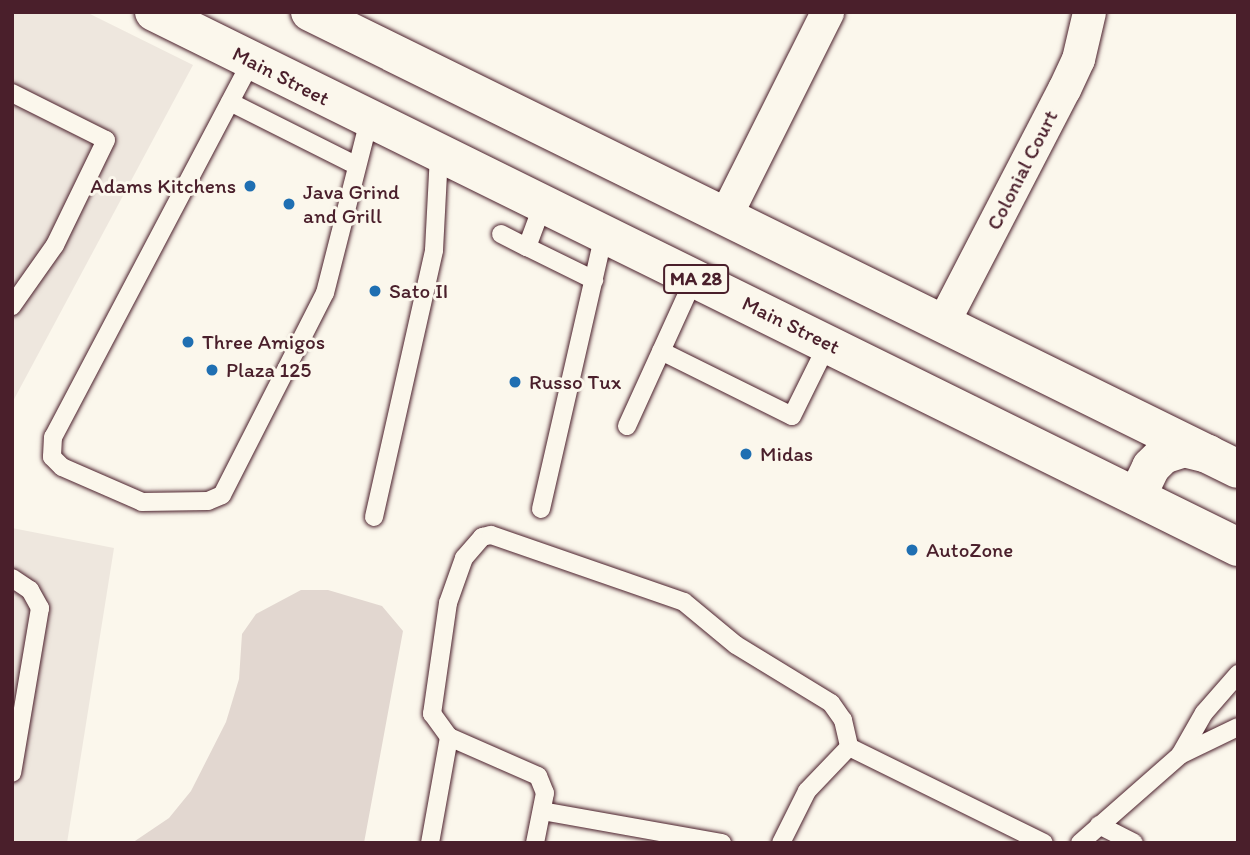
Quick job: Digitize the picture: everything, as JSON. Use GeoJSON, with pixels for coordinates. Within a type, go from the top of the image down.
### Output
{"type":"FeatureCollection","features":[{"type":"Feature","properties":{"kind":"main road","name":"Main Street"},"geometry":{"type":"LineString","coordinates":[[155,12],[1238,547]]}},
{"type":"Feature","properties":{"kind":"main road"},"geometry":{"type":"LineString","coordinates":[[310,12],[1224,462]]}},
{"type":"Feature","properties":{"kind":"main road"},"geometry":{"type":"LineString","coordinates":[[1137,496],[1151,467],[1163,455],[1184,448],[1224,462]]}},
{"type":"Feature","properties":{"kind":"street"},"geometry":{"type":"LineString","coordinates":[[725,216],[827,12]]}},
{"type":"Feature","properties":{"kind":"street","name":"Colonial Court"},"geometry":{"type":"LineString","coordinates":[[943,322],[1073,69],[1089,12]]}},
{"type":"Feature","properties":{"kind":"lane"},"geometry":{"type":"LineString","coordinates":[[252,60],[53,438],[52,457],[62,467],[142,502],[208,501],[222,495],[325,293],[369,120]]}},
{"type":"Feature","properties":{"kind":"lane"},"geometry":{"type":"LineString","coordinates":[[12,93],[106,140],[55,245],[12,306]]}},
{"type":"Feature","properties":{"kind":"lane"},"geometry":{"type":"LineString","coordinates":[[230,102],[358,166]]}},
{"type":"Feature","properties":{"kind":"lane"},"geometry":{"type":"LineString","coordinates":[[373,517],[434,250],[439,153]]}},
{"type":"Feature","properties":{"kind":"lane"},"geometry":{"type":"LineString","coordinates":[[527,247],[543,204]]}},
{"type":"Feature","properties":{"kind":"lane"},"geometry":{"type":"LineString","coordinates":[[501,234],[594,280]]}},
{"type":"Feature","properties":{"kind":"lane"},"geometry":{"type":"LineString","coordinates":[[541,509],[604,234]]}},
{"type":"Feature","properties":{"kind":"lane"},"geometry":{"type":"LineString","coordinates":[[626,426],[694,279]]}},
{"type":"Feature","properties":{"kind":"lane"},"geometry":{"type":"LineString","coordinates":[[661,351],[792,416],[828,343]]}},
{"type":"Feature","properties":{"kind":"lane"},"geometry":{"type":"LineString","coordinates":[[535,843],[544,787],[533,772],[449,737],[435,723],[431,704],[448,603],[472,545],[491,535],[684,601],[736,645],[831,703],[844,720],[849,747]]}},
{"type":"Feature","properties":{"kind":"lane"},"geometry":{"type":"LineString","coordinates":[[12,578],[30,590],[40,608],[12,773]]}},
{"type":"Feature","properties":{"kind":"lane"},"geometry":{"type":"LineString","coordinates":[[1181,755],[1204,713],[1238,674]]}},
{"type":"Feature","properties":{"kind":"lane"},"geometry":{"type":"LineString","coordinates":[[1080,843],[1181,755],[1238,727]]}},
{"type":"Feature","properties":{"kind":"lane"},"geometry":{"type":"LineString","coordinates":[[430,843],[449,737]]}},
{"type":"Feature","properties":{"kind":"lane"},"geometry":{"type":"LineString","coordinates":[[781,843],[807,791],[849,747]]}},
{"type":"Feature","properties":{"kind":"lane"},"geometry":{"type":"LineString","coordinates":[[849,747],[1044,843]]}},
{"type":"Feature","properties":{"kind":"lane"},"geometry":{"type":"LineString","coordinates":[[542,811],[722,843]]}},
{"type":"Feature","properties":{"kind":"lane"},"geometry":{"type":"LineString","coordinates":[[1099,825],[1134,843]]}},
{"type":"Feature","properties":{"kind":"shaded area"},"geometry":{"type":"Polygon","coordinates":[[[12,12],[86,12],[193,65],[12,403],[12,12]]]}},
{"type":"Feature","properties":{"kind":"shaded area"},"geometry":{"type":"Polygon","coordinates":[[[12,528],[114,548],[67,843],[12,843],[12,528]]]}},
{"type":"Feature","properties":{"kind":"shaded area"},"geometry":{"type":"Polygon","coordinates":[[[301,590],[328,590],[382,606],[403,631],[364,843],[132,843],[169,818],[191,791],[226,722],[239,679],[242,634],[256,614],[301,590]]]}},
{"type":"Feature","properties":{"kind":"place","name":"Adams Kitchens"},"geometry":{"type":"Point","coordinates":[250,186]}},
{"type":"Feature","properties":{"kind":"place","name":"Java Grind and Grill"},"geometry":{"type":"Point","coordinates":[289,204]}},
{"type":"Feature","properties":{"kind":"place","name":"Sato II"},"geometry":{"type":"Point","coordinates":[375,291]}},
{"type":"Feature","properties":{"kind":"place","name":"Three Amigos"},"geometry":{"type":"Point","coordinates":[188,342]}},
{"type":"Feature","properties":{"kind":"place","name":"Plaza 125"},"geometry":{"type":"Point","coordinates":[212,370]}},
{"type":"Feature","properties":{"kind":"place","name":"Russo Tux"},"geometry":{"type":"Point","coordinates":[515,382]}},
{"type":"Feature","properties":{"kind":"place","name":"Midas"},"geometry":{"type":"Point","coordinates":[746,454]}},
{"type":"Feature","properties":{"kind":"place","name":"AutoZone"},"geometry":{"type":"Point","coordinates":[912,550]}}]}
